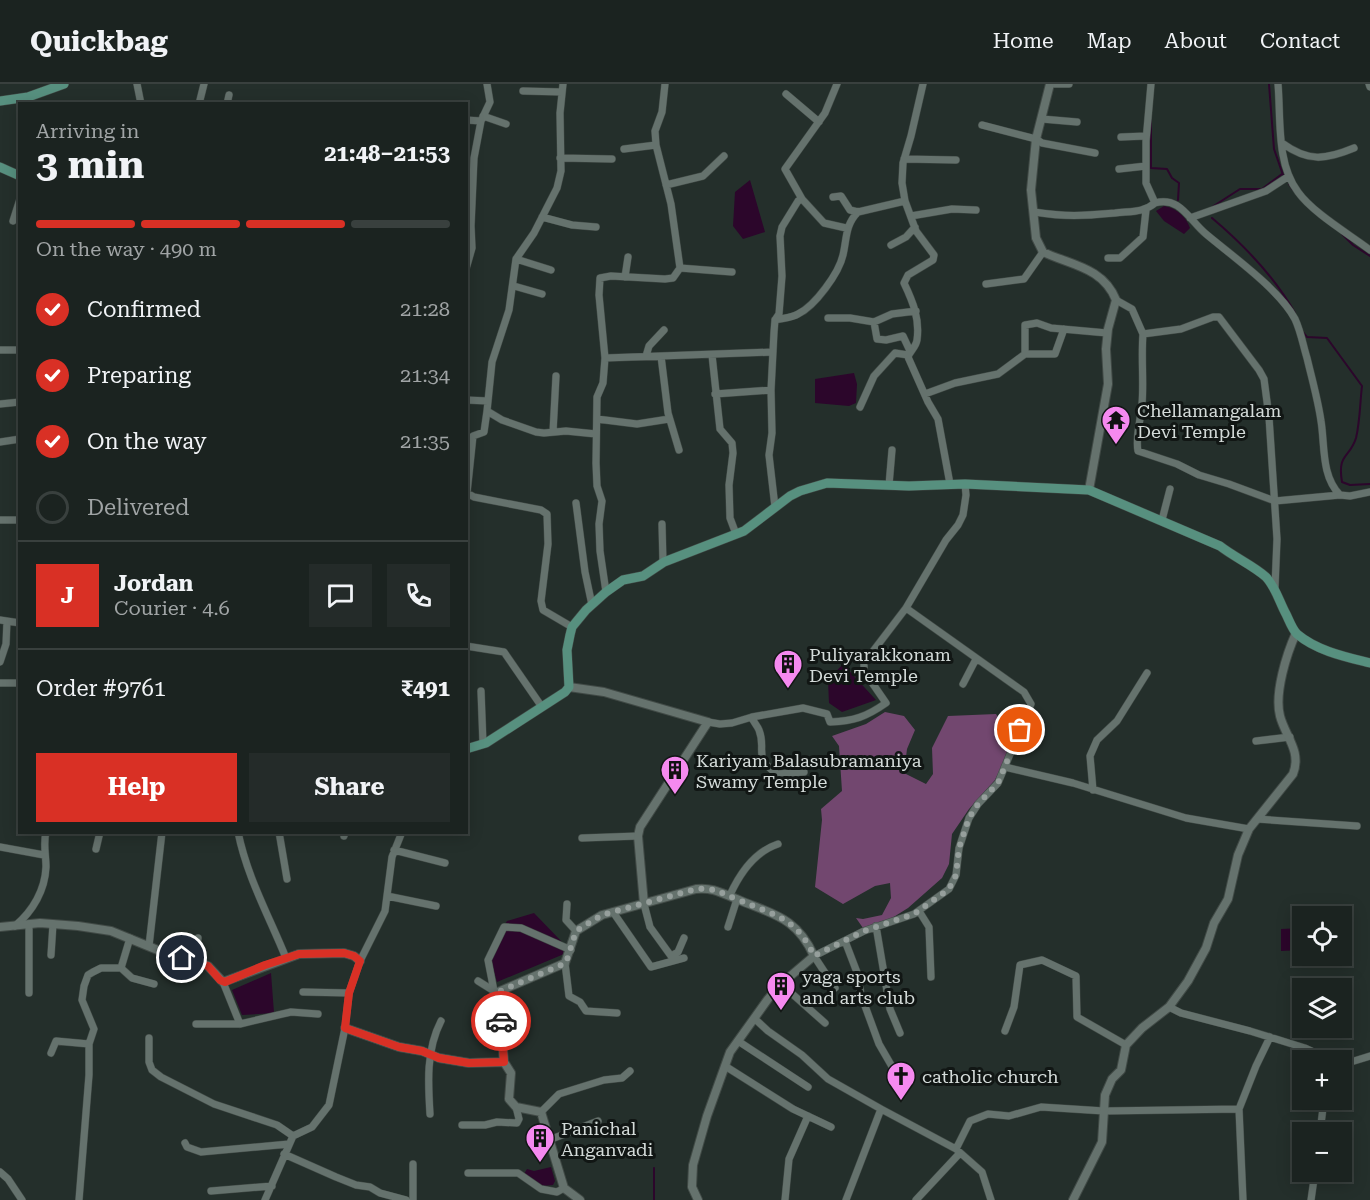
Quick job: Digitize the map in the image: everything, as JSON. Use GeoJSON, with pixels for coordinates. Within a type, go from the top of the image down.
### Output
{"type":"FeatureCollection","features":[{"type":"Feature","properties":{"kind":"main road"},"geometry":{"type":"LineString","coordinates":[[0,101],[28,97],[64,84]]}},
{"type":"Feature","properties":{"kind":"main road"},"geometry":{"type":"LineString","coordinates":[[0,167],[18,175]]}},
{"type":"Feature","properties":{"kind":"main road"},"geometry":{"type":"LineString","coordinates":[[468,748],[483,744],[560,696],[569,687],[567,650],[572,627],[606,592],[623,580],[643,576],[663,563],[744,531],[800,491],[827,483],[965,484],[1089,490],[1220,546],[1234,558],[1264,575],[1275,587],[1281,605],[1296,633],[1320,648],[1370,663]]}},
{"type":"Feature","properties":{"kind":"street"},"geometry":{"type":"LineString","coordinates":[[138,84],[141,102]]}},
{"type":"Feature","properties":{"kind":"street"},"geometry":{"type":"LineString","coordinates":[[200,102],[204,84]]}},
{"type":"Feature","properties":{"kind":"street"},"geometry":{"type":"LineString","coordinates":[[468,260],[472,248],[469,226],[474,158],[482,118],[490,102],[487,84]]}},
{"type":"Feature","properties":{"kind":"street"},"geometry":{"type":"LineString","coordinates":[[606,592],[600,551],[599,524],[602,501],[597,486],[596,434],[597,397],[603,383],[605,358],[599,295],[600,278],[604,276],[673,278],[680,268],[666,185],[656,145],[655,131],[662,112],[665,84]]}},
{"type":"Feature","properties":{"kind":"street"},"geometry":{"type":"LineString","coordinates":[[837,84],[825,113],[785,169],[802,199],[824,223],[846,228]]}},
{"type":"Feature","properties":{"kind":"street"},"geometry":{"type":"LineString","coordinates":[[909,353],[917,340],[916,311],[904,283],[908,276],[933,260],[934,255],[915,227],[905,201],[902,183],[904,159],[923,84]]}},
{"type":"Feature","properties":{"kind":"street"},"geometry":{"type":"LineString","coordinates":[[1069,84],[1052,84],[1036,139],[1031,190],[1036,238],[1043,252],[1094,273],[1107,285],[1116,300],[1132,309],[1143,334],[1143,382],[1138,451],[1177,464],[1199,476],[1275,501],[1350,496],[1370,492]]}},
{"type":"Feature","properties":{"kind":"street"},"geometry":{"type":"LineString","coordinates":[[1151,84],[1146,136],[1146,183],[1155,203]]}},
{"type":"Feature","properties":{"kind":"street"},"geometry":{"type":"LineString","coordinates":[[1278,84],[1282,143],[1289,177],[1300,195],[1370,250]]}},
{"type":"Feature","properties":{"kind":"street"},"geometry":{"type":"LineString","coordinates":[[468,484],[473,436],[484,432],[492,362],[506,323],[514,286],[516,260],[557,188],[561,171],[560,113],[563,88],[523,91]]}},
{"type":"Feature","properties":{"kind":"street"},"geometry":{"type":"LineString","coordinates":[[786,94],[819,122]]}},
{"type":"Feature","properties":{"kind":"street"},"geometry":{"type":"LineString","coordinates":[[227,102],[229,95]]}},
{"type":"Feature","properties":{"kind":"street"},"geometry":{"type":"LineString","coordinates":[[468,120],[482,118],[506,124]]}},
{"type":"Feature","properties":{"kind":"street"},"geometry":{"type":"LineString","coordinates":[[1042,119],[1077,122]]}},
{"type":"Feature","properties":{"kind":"street"},"geometry":{"type":"LineString","coordinates":[[982,125],[1036,139],[1042,143],[1095,153]]}},
{"type":"Feature","properties":{"kind":"street"},"geometry":{"type":"LineString","coordinates":[[1121,137],[1146,136]]}},
{"type":"Feature","properties":{"kind":"street"},"geometry":{"type":"LineString","coordinates":[[1282,143],[1296,154],[1314,157],[1323,157],[1354,148]]}},
{"type":"Feature","properties":{"kind":"street"},"geometry":{"type":"LineString","coordinates":[[624,149],[656,145]]}},
{"type":"Feature","properties":{"kind":"street"},"geometry":{"type":"LineString","coordinates":[[666,185],[704,176],[724,156]]}},
{"type":"Feature","properties":{"kind":"street"},"geometry":{"type":"LineString","coordinates":[[560,158],[612,159]]}},
{"type":"Feature","properties":{"kind":"street"},"geometry":{"type":"LineString","coordinates":[[904,159],[956,160]]}},
{"type":"Feature","properties":{"kind":"street"},"geometry":{"type":"LineString","coordinates":[[1119,169],[1146,166]]}},
{"type":"Feature","properties":{"kind":"street"},"geometry":{"type":"LineString","coordinates":[[1190,218],[1266,192],[1289,177]]}},
{"type":"Feature","properties":{"kind":"street"},"geometry":{"type":"LineString","coordinates":[[833,197],[842,195],[850,210],[858,212],[905,201]]}},
{"type":"Feature","properties":{"kind":"street"},"geometry":{"type":"LineString","coordinates":[[775,507],[769,455],[772,433],[771,390],[775,320],[779,314],[782,276],[780,236],[785,222],[798,201],[802,199]]}},
{"type":"Feature","properties":{"kind":"street"},"geometry":{"type":"LineString","coordinates":[[1034,212],[1064,217],[1086,217],[1146,210],[1155,203],[1167,201],[1176,203],[1203,231],[1249,268],[1290,311],[1295,320],[1302,339],[1322,422],[1323,455],[1340,495]]}},
{"type":"Feature","properties":{"kind":"street"},"geometry":{"type":"LineString","coordinates":[[13,221],[18,205]]}},
{"type":"Feature","properties":{"kind":"street"},"geometry":{"type":"LineString","coordinates":[[911,216],[952,209],[976,210]]}},
{"type":"Feature","properties":{"kind":"street"},"geometry":{"type":"LineString","coordinates":[[1108,258],[1120,258],[1143,237],[1146,210]]}},
{"type":"Feature","properties":{"kind":"street"},"geometry":{"type":"LineString","coordinates":[[775,320],[796,316],[809,308],[827,285],[838,270],[843,257],[846,228],[858,212]]}},
{"type":"Feature","properties":{"kind":"street"},"geometry":{"type":"LineString","coordinates":[[542,217],[572,225],[596,227]]}},
{"type":"Feature","properties":{"kind":"street"},"geometry":{"type":"LineString","coordinates":[[891,245],[906,237],[915,227]]}},
{"type":"Feature","properties":{"kind":"street"},"geometry":{"type":"LineString","coordinates":[[986,284],[1024,279],[1043,252]]}},
{"type":"Feature","properties":{"kind":"street"},"geometry":{"type":"LineString","coordinates":[[625,277],[628,257]]}},
{"type":"Feature","properties":{"kind":"street"},"geometry":{"type":"LineString","coordinates":[[516,260],[551,270]]}},
{"type":"Feature","properties":{"kind":"street"},"geometry":{"type":"LineString","coordinates":[[680,268],[732,272]]}},
{"type":"Feature","properties":{"kind":"street"},"geometry":{"type":"LineString","coordinates":[[514,286],[542,294]]}},
{"type":"Feature","properties":{"kind":"street"},"geometry":{"type":"LineString","coordinates":[[1089,490],[1108,384],[1107,333],[1116,300]]}},
{"type":"Feature","properties":{"kind":"street"},"geometry":{"type":"LineString","coordinates":[[828,318],[850,318],[874,322],[892,314],[916,311]]}},
{"type":"Feature","properties":{"kind":"street"},"geometry":{"type":"LineString","coordinates":[[1143,334],[1181,329],[1216,317],[1221,319],[1264,379],[1275,501],[1277,539],[1275,587]]}},
{"type":"Feature","properties":{"kind":"street"},"geometry":{"type":"LineString","coordinates":[[874,322],[877,339],[886,340],[903,336],[925,394],[938,419],[950,484]]}},
{"type":"Feature","properties":{"kind":"street"},"geometry":{"type":"LineString","coordinates":[[1025,354],[1025,325],[1037,323],[1051,328],[1107,333]]}},
{"type":"Feature","properties":{"kind":"street"},"geometry":{"type":"LineString","coordinates":[[925,394],[955,383],[998,374],[1025,354],[1055,354],[1064,328]]}},
{"type":"Feature","properties":{"kind":"street"},"geometry":{"type":"LineString","coordinates":[[646,356],[649,346],[664,330]]}},
{"type":"Feature","properties":{"kind":"street"},"geometry":{"type":"LineString","coordinates":[[0,350],[18,350]]}},
{"type":"Feature","properties":{"kind":"street"},"geometry":{"type":"LineString","coordinates":[[605,358],[773,352]]}},
{"type":"Feature","properties":{"kind":"street"},"geometry":{"type":"LineString","coordinates":[[860,407],[874,376],[895,353],[909,353]]}},
{"type":"Feature","properties":{"kind":"street"},"geometry":{"type":"LineString","coordinates":[[712,355],[720,429],[732,443],[734,453],[729,485],[730,518],[735,534]]}},
{"type":"Feature","properties":{"kind":"street"},"geometry":{"type":"LineString","coordinates":[[662,356],[669,419],[679,450]]}},
{"type":"Feature","properties":{"kind":"street"},"geometry":{"type":"LineString","coordinates":[[553,432],[556,376]]}},
{"type":"Feature","properties":{"kind":"street"},"geometry":{"type":"LineString","coordinates":[[715,394],[771,390]]}},
{"type":"Feature","properties":{"kind":"street"},"geometry":{"type":"LineString","coordinates":[[468,399],[488,401]]}},
{"type":"Feature","properties":{"kind":"street"},"geometry":{"type":"LineString","coordinates":[[0,404],[18,402]]}},
{"type":"Feature","properties":{"kind":"street"},"geometry":{"type":"LineString","coordinates":[[487,411],[524,428],[544,433],[566,431],[596,434]]}},
{"type":"Feature","properties":{"kind":"street"},"geometry":{"type":"LineString","coordinates":[[597,419],[638,424],[669,419]]}},
{"type":"Feature","properties":{"kind":"street"},"geometry":{"type":"LineString","coordinates":[[0,442],[18,439]]}},
{"type":"Feature","properties":{"kind":"street"},"geometry":{"type":"LineString","coordinates":[[889,485],[892,450]]}},
{"type":"Feature","properties":{"kind":"street"},"geometry":{"type":"LineString","coordinates":[[569,687],[604,692],[720,724],[803,708],[827,714],[830,722],[849,721],[870,714],[886,702],[864,671],[864,663],[906,608],[946,540],[958,525],[963,515],[965,484]]}},
{"type":"Feature","properties":{"kind":"street"},"geometry":{"type":"LineString","coordinates":[[1162,520],[1170,489]]}},
{"type":"Feature","properties":{"kind":"street"},"geometry":{"type":"LineString","coordinates":[[468,494],[474,497],[541,510],[547,514],[548,544],[541,601],[543,610],[572,627]]}},
{"type":"Feature","properties":{"kind":"street"},"geometry":{"type":"LineString","coordinates":[[576,503],[585,572],[592,605]]}},
{"type":"Feature","properties":{"kind":"street"},"geometry":{"type":"LineString","coordinates":[[0,520],[18,520]]}},
{"type":"Feature","properties":{"kind":"street"},"geometry":{"type":"LineString","coordinates":[[662,524],[663,563]]}},
{"type":"Feature","properties":{"kind":"street"},"geometry":{"type":"LineString","coordinates":[[698,1200],[692,1187],[693,1165],[725,1066],[738,1041],[781,984],[814,956],[876,926],[919,911],[949,889],[956,875],[959,848],[969,818],[978,804],[998,783],[1030,704],[1024,692],[906,608]]}},
{"type":"Feature","properties":{"kind":"street"},"geometry":{"type":"LineString","coordinates":[[0,662],[6,644],[4,620]]}},
{"type":"Feature","properties":{"kind":"street"},"geometry":{"type":"LineString","coordinates":[[1074,1200],[1102,1142],[1108,1086],[1121,1070],[1126,1045],[1142,1028],[1169,1007],[1182,990],[1206,948],[1214,923],[1227,899],[1238,855],[1249,829],[1293,774],[1295,751],[1279,714],[1288,651],[1296,633]]}},
{"type":"Feature","properties":{"kind":"street"},"geometry":{"type":"LineString","coordinates":[[468,646],[504,652],[542,707]]}},
{"type":"Feature","properties":{"kind":"street"},"geometry":{"type":"LineString","coordinates":[[963,684],[976,659]]}},
{"type":"Feature","properties":{"kind":"street"},"geometry":{"type":"LineString","coordinates":[[1093,790],[1090,756],[1097,740],[1117,721],[1147,673]]}},
{"type":"Feature","properties":{"kind":"street"},"geometry":{"type":"LineString","coordinates":[[0,683],[18,683]]}},
{"type":"Feature","properties":{"kind":"street"},"geometry":{"type":"LineString","coordinates":[[481,691],[483,744]]}},
{"type":"Feature","properties":{"kind":"street"},"geometry":{"type":"LineString","coordinates":[[752,717],[759,730],[760,753],[767,767],[777,774],[804,772]]}},
{"type":"Feature","properties":{"kind":"street"},"geometry":{"type":"LineString","coordinates":[[684,938],[678,952],[671,956],[650,927],[644,904],[638,836],[640,827],[708,722]]}},
{"type":"Feature","properties":{"kind":"street"},"geometry":{"type":"LineString","coordinates":[[1256,741],[1290,738]]}},
{"type":"Feature","properties":{"kind":"street"},"geometry":{"type":"LineString","coordinates":[[1005,767],[1186,818],[1249,829]]}},
{"type":"Feature","properties":{"kind":"street"},"geometry":{"type":"LineString","coordinates":[[1257,819],[1357,826]]}},
{"type":"Feature","properties":{"kind":"street"},"geometry":{"type":"LineString","coordinates":[[15,926],[30,911],[43,886],[46,834]]}},
{"type":"Feature","properties":{"kind":"street"},"geometry":{"type":"LineString","coordinates":[[96,849],[100,834]]}},
{"type":"Feature","properties":{"kind":"street"},"geometry":{"type":"LineString","coordinates":[[149,946],[162,834]]}},
{"type":"Feature","properties":{"kind":"street"},"geometry":{"type":"LineString","coordinates":[[238,834],[242,853],[252,881],[286,958]]}},
{"type":"Feature","properties":{"kind":"street"},"geometry":{"type":"LineString","coordinates":[[279,834],[287,879]]}},
{"type":"Feature","properties":{"kind":"street"},"geometry":{"type":"LineString","coordinates":[[265,1200],[292,1136],[312,1127],[329,1105],[345,1028],[349,993],[360,961],[385,911],[392,857],[401,834]]}},
{"type":"Feature","properties":{"kind":"street"},"geometry":{"type":"LineString","coordinates":[[582,838],[638,836]]}},
{"type":"Feature","properties":{"kind":"street"},"geometry":{"type":"LineString","coordinates":[[728,927],[733,897],[744,869],[768,848],[778,844]]}},
{"type":"Feature","properties":{"kind":"street"},"geometry":{"type":"LineString","coordinates":[[0,847],[44,855]]}},
{"type":"Feature","properties":{"kind":"street"},"geometry":{"type":"LineString","coordinates":[[394,850],[445,863]]}},
{"type":"Feature","properties":{"kind":"street"},"geometry":{"type":"LineString","coordinates":[[616,1013],[586,1011],[580,1002],[569,996],[566,963],[576,931],[602,915],[696,889],[707,888],[784,918],[799,931],[835,988]]}},
{"type":"Feature","properties":{"kind":"street"},"geometry":{"type":"LineString","coordinates":[[387,896],[436,906]]}},
{"type":"Feature","properties":{"kind":"street"},"geometry":{"type":"LineString","coordinates":[[567,904],[566,920],[576,931]]}},
{"type":"Feature","properties":{"kind":"street"},"geometry":{"type":"LineString","coordinates":[[919,911],[929,927],[931,977]]}},
{"type":"Feature","properties":{"kind":"street"},"geometry":{"type":"LineString","coordinates":[[613,912],[651,967],[684,958]]}},
{"type":"Feature","properties":{"kind":"street"},"geometry":{"type":"LineString","coordinates":[[29,924],[29,993]]}},
{"type":"Feature","properties":{"kind":"street"},"geometry":{"type":"LineString","coordinates":[[0,927],[53,924],[111,931],[174,956],[208,966],[223,982],[240,1024]]}},
{"type":"Feature","properties":{"kind":"street"},"geometry":{"type":"LineString","coordinates":[[51,956],[53,924]]}},
{"type":"Feature","properties":{"kind":"street"},"geometry":{"type":"LineString","coordinates":[[876,926],[890,1009],[900,1033]]}},
{"type":"Feature","properties":{"kind":"street"},"geometry":{"type":"LineString","coordinates":[[462,1125],[517,1123],[519,1116],[509,1098],[511,1073],[504,1062],[496,992],[488,960],[504,927],[521,928],[571,950]]}},
{"type":"Feature","properties":{"kind":"street"},"geometry":{"type":"LineString","coordinates":[[121,968],[130,938]]}},
{"type":"Feature","properties":{"kind":"street"},"geometry":{"type":"LineString","coordinates":[[195,961],[198,938]]}},
{"type":"Feature","properties":{"kind":"street"},"geometry":{"type":"LineString","coordinates":[[845,941],[879,1044],[901,1082]]}},
{"type":"Feature","properties":{"kind":"street"},"geometry":{"type":"LineString","coordinates":[[223,982],[299,954],[336,952],[354,956],[360,961]]}},
{"type":"Feature","properties":{"kind":"street"},"geometry":{"type":"LineString","coordinates":[[1005,1031],[1014,1007],[1020,965],[1042,960],[1076,976],[1077,1017],[1126,1045]]}},
{"type":"Feature","properties":{"kind":"street"},"geometry":{"type":"LineString","coordinates":[[496,992],[566,963]]}},
{"type":"Feature","properties":{"kind":"street"},"geometry":{"type":"LineString","coordinates":[[79,1200],[89,1075],[89,1044],[94,1029],[82,1000],[84,986],[88,975],[101,968],[121,968],[132,978],[154,984]]}},
{"type":"Feature","properties":{"kind":"street"},"geometry":{"type":"LineString","coordinates":[[478,981],[496,992]]}},
{"type":"Feature","properties":{"kind":"street"},"geometry":{"type":"LineString","coordinates":[[781,984],[825,1023]]}},
{"type":"Feature","properties":{"kind":"street"},"geometry":{"type":"LineString","coordinates":[[303,992],[349,993]]}},
{"type":"Feature","properties":{"kind":"street"},"geometry":{"type":"LineString","coordinates":[[1169,1007],[1181,1013],[1309,1050]]}},
{"type":"Feature","properties":{"kind":"street"},"geometry":{"type":"LineString","coordinates":[[196,1024],[240,1024],[291,1012],[318,1014]]}},
{"type":"Feature","properties":{"kind":"street"},"geometry":{"type":"LineString","coordinates":[[755,1019],[802,1055],[828,1079],[958,1152],[982,1172],[991,1200]]}},
{"type":"Feature","properties":{"kind":"street"},"geometry":{"type":"LineString","coordinates":[[429,1114],[430,1055],[435,1032],[441,1021]]}},
{"type":"Feature","properties":{"kind":"street"},"geometry":{"type":"LineString","coordinates":[[345,1028],[430,1055],[469,1063],[504,1062]]}},
{"type":"Feature","properties":{"kind":"street"},"geometry":{"type":"LineString","coordinates":[[1243,1200],[1239,1109],[1270,1037]]}},
{"type":"Feature","properties":{"kind":"street"},"geometry":{"type":"LineString","coordinates":[[149,1038],[149,1062],[152,1070],[161,1077],[214,1104],[277,1125],[292,1136]]}},
{"type":"Feature","properties":{"kind":"street"},"geometry":{"type":"LineString","coordinates":[[51,1053],[56,1041],[89,1044]]}},
{"type":"Feature","properties":{"kind":"street"},"geometry":{"type":"LineString","coordinates":[[738,1041],[808,1087]]}},
{"type":"Feature","properties":{"kind":"street"},"geometry":{"type":"LineString","coordinates":[[1352,1062],[1370,1056]]}},
{"type":"Feature","properties":{"kind":"street"},"geometry":{"type":"LineString","coordinates":[[725,1066],[793,1109],[831,1126]]}},
{"type":"Feature","properties":{"kind":"street"},"geometry":{"type":"LineString","coordinates":[[541,1112],[559,1094],[604,1080],[622,1078],[630,1071]]}},
{"type":"Feature","properties":{"kind":"street"},"geometry":{"type":"LineString","coordinates":[[516,1107],[541,1112]]}},
{"type":"Feature","properties":{"kind":"street"},"geometry":{"type":"LineString","coordinates":[[915,1200],[958,1152],[970,1121],[988,1114],[1009,1116],[1041,1107],[1104,1111],[1239,1109]]}},
{"type":"Feature","properties":{"kind":"street"},"geometry":{"type":"LineString","coordinates":[[846,1200],[881,1109]]}},
{"type":"Feature","properties":{"kind":"street"},"geometry":{"type":"LineString","coordinates":[[541,1112],[564,1188],[580,1200]]}},
{"type":"Feature","properties":{"kind":"street"},"geometry":{"type":"LineString","coordinates":[[785,1200],[789,1159],[808,1116]]}},
{"type":"Feature","properties":{"kind":"street"},"geometry":{"type":"LineString","coordinates":[[549,1140],[598,1121]]}},
{"type":"Feature","properties":{"kind":"street"},"geometry":{"type":"LineString","coordinates":[[185,1143],[187,1147],[201,1152],[289,1144]]}},
{"type":"Feature","properties":{"kind":"street"},"geometry":{"type":"LineString","coordinates":[[284,1154],[336,1178],[356,1185],[370,1186],[380,1193],[405,1200]]}},
{"type":"Feature","properties":{"kind":"street"},"geometry":{"type":"LineString","coordinates":[[413,1164],[413,1200]]}},
{"type":"Feature","properties":{"kind":"street"},"geometry":{"type":"LineString","coordinates":[[0,1172],[8,1179],[22,1200]]}},
{"type":"Feature","properties":{"kind":"street"},"geometry":{"type":"LineString","coordinates":[[468,1173],[518,1173],[541,1189],[557,1192],[564,1188]]}},
{"type":"Feature","properties":{"kind":"street"},"geometry":{"type":"LineString","coordinates":[[1311,1200],[1314,1182]]}},
{"type":"Feature","properties":{"kind":"street"},"geometry":{"type":"LineString","coordinates":[[211,1191],[272,1186]]}},
{"type":"Feature","properties":{"kind":"shaded area"},"geometry":{"type":"Polygon","coordinates":[[[750,180],[765,232],[743,239],[733,226],[735,192],[750,180]]]}},
{"type":"Feature","properties":{"kind":"shaded area"},"geometry":{"type":"Polygon","coordinates":[[[1164,206],[1176,211],[1186,220],[1190,228],[1184,234],[1164,221],[1156,211],[1164,206]]]}},
{"type":"Feature","properties":{"kind":"shaded area"},"geometry":{"type":"Polygon","coordinates":[[[854,373],[857,384],[856,403],[849,406],[815,403],[815,379],[854,373]]]}},
{"type":"Feature","properties":{"kind":"shaded area"},"geometry":{"type":"Polygon","coordinates":[[[843,664],[876,700],[842,712],[829,703],[828,680],[843,664]]]}},
{"type":"Feature","properties":{"kind":"shaded area"},"geometry":{"type":"Polygon","coordinates":[[[885,712],[904,716],[915,730],[907,749],[904,773],[926,784],[933,774],[932,748],[948,716],[996,714],[1011,736],[1004,763],[995,780],[969,809],[952,834],[949,864],[942,878],[908,908],[892,918],[863,928],[856,918],[882,915],[891,898],[890,883],[875,886],[843,904],[815,887],[822,820],[821,809],[842,791],[839,746],[832,736],[866,724],[885,712]]]}},
{"type":"Feature","properties":{"kind":"shaded area"},"geometry":{"type":"Polygon","coordinates":[[[534,913],[562,942],[564,954],[497,982],[488,951],[507,921],[534,913]]]}},
{"type":"Feature","properties":{"kind":"shaded area"},"geometry":{"type":"Polygon","coordinates":[[[1292,928],[1292,950],[1281,951],[1281,929],[1292,928]]]}},
{"type":"Feature","properties":{"kind":"shaded area"},"geometry":{"type":"Polygon","coordinates":[[[271,973],[274,1013],[242,1015],[232,990],[271,973]]]}},
{"type":"Feature","properties":{"kind":"shaded area"},"geometry":{"type":"Polygon","coordinates":[[[551,1167],[555,1181],[553,1185],[541,1186],[524,1174],[527,1169],[534,1171],[551,1167]]]}},
{"type":"Feature","properties":{"kind":"waterway"},"geometry":{"type":"LineString","coordinates":[[1269,84],[1274,149],[1283,175]]}},
{"type":"Feature","properties":{"kind":"waterway"},"geometry":{"type":"LineString","coordinates":[[1151,116],[1151,168],[1167,169],[1172,178],[1179,183],[1178,200]]}},
{"type":"Feature","properties":{"kind":"waterway"},"geometry":{"type":"LineString","coordinates":[[1212,207],[1240,189],[1262,189],[1282,174]]}},
{"type":"Feature","properties":{"kind":"waterway"},"geometry":{"type":"LineString","coordinates":[[1289,184],[1293,190]]}},
{"type":"Feature","properties":{"kind":"waterway"},"geometry":{"type":"LineString","coordinates":[[1212,218],[1258,262],[1278,286],[1295,313]]}},
{"type":"Feature","properties":{"kind":"waterway"},"geometry":{"type":"LineString","coordinates":[[1342,234],[1353,245],[1370,256]]}},
{"type":"Feature","properties":{"kind":"waterway"},"geometry":{"type":"LineString","coordinates":[[1303,332],[1307,337],[1327,338],[1362,386],[1356,438],[1343,461],[1341,473],[1342,482],[1350,485],[1370,484]]}},
{"type":"Feature","properties":{"kind":"waterway"},"geometry":{"type":"LineString","coordinates":[[654,1168],[654,1200]]}},
{"type":"Feature","properties":{"kind":"way so far"},"geometry":{"type":"LineString","coordinates":[[501,1021],[498,992],[566,963],[576,931],[602,915],[696,889],[707,888],[721,891],[737,900],[784,918],[799,931],[814,956],[864,931],[922,910],[949,889],[956,875],[959,848],[969,818],[978,804],[998,783],[1020,730]]}},
{"type":"Feature","properties":{"kind":"place","name":"Chellamangalam Devi Temple"},"geometry":{"type":"Point","coordinates":[1116,446]}},
{"type":"Feature","properties":{"kind":"place","name":"Puliyarakkonam Devi Temple"},"geometry":{"type":"Point","coordinates":[788,690]}},
{"type":"Feature","properties":{"kind":"place","name":"Kariyam Balasubramaniya Swamy Temple"},"geometry":{"type":"Point","coordinates":[675,796]}},
{"type":"Feature","properties":{"kind":"place","name":"yaga sports and arts club"},"geometry":{"type":"Point","coordinates":[781,1012]}},
{"type":"Feature","properties":{"kind":"place","name":"catholic church"},"geometry":{"type":"Point","coordinates":[901,1102]}},
{"type":"Feature","properties":{"kind":"place","name":"Panichal Anganvadi"},"geometry":{"type":"Point","coordinates":[540,1164]}},
{"type":"Feature","properties":{"kind":"route"},"geometry":{"type":"LineString","coordinates":[[182,958],[208,966],[219,976],[220,980],[225,982],[299,954],[336,952],[354,956],[360,961],[349,993],[345,1028],[370,1038],[381,1039],[399,1047],[422,1051],[439,1058],[469,1063],[504,1062],[501,1021]]}}]}
